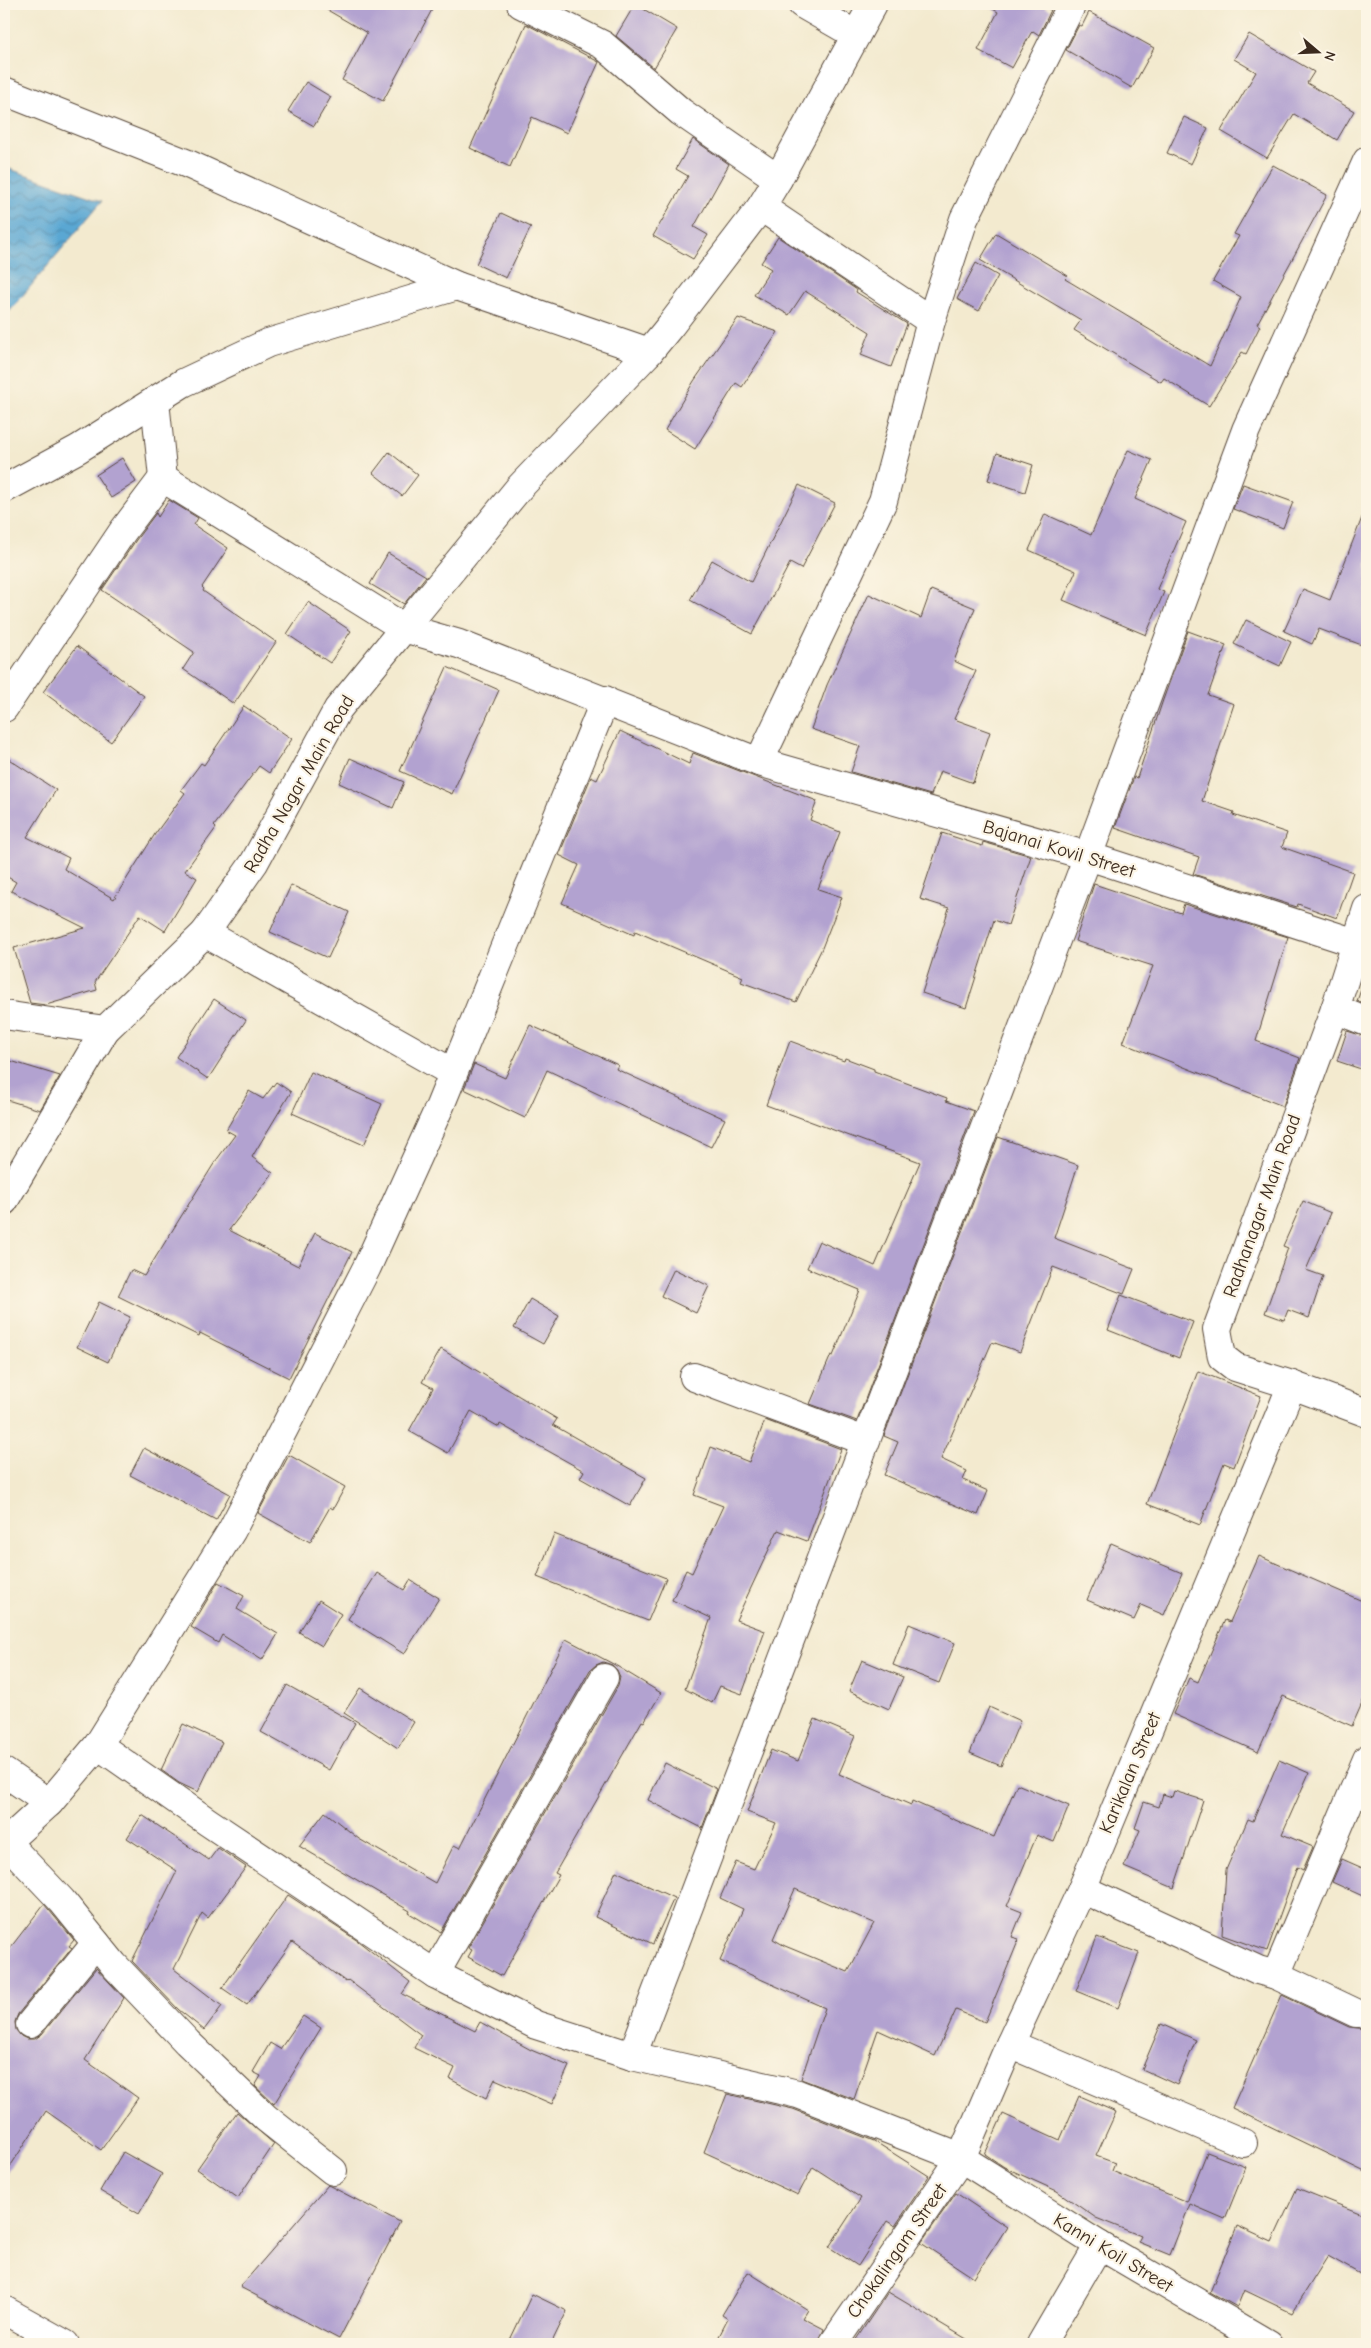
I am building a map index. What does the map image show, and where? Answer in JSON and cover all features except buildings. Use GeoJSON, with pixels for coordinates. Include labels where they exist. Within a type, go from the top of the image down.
{"type":"FeatureCollection","features":[{"type":"Feature","properties":{"kind":"street"},"geometry":{"type":"LineString","coordinates":[[521,4],[603,45],[681,112],[778,179]]}},
{"type":"Feature","properties":{"kind":"street"},"geometry":{"type":"LineString","coordinates":[[802,4],[856,36]]}},
{"type":"Feature","properties":{"kind":"street","name":"Radha Nagar Main Road"},"geometry":{"type":"LineString","coordinates":[[4,1201],[105,1030],[205,933],[254,863],[338,709],[519,488],[649,352],[761,207],[873,4]]}},
{"type":"Feature","properties":{"kind":"street"},"geometry":{"type":"LineString","coordinates":[[163,478],[404,628],[459,644],[759,762],[883,501],[931,321],[964,220],[1072,4]]}},
{"type":"Feature","properties":{"kind":"street"},"geometry":{"type":"LineString","coordinates":[[4,92],[188,164],[457,286],[649,352]]}},
{"type":"Feature","properties":{"kind":"street"},"geometry":{"type":"LineString","coordinates":[[632,2056],[1088,856],[1246,430],[1367,161]]}},
{"type":"Feature","properties":{"kind":"street"},"geometry":{"type":"LineString","coordinates":[[761,207],[931,321]]}},
{"type":"Feature","properties":{"kind":"street"},"geometry":{"type":"LineString","coordinates":[[4,489],[78,449],[183,383],[268,343],[457,286]]}},
{"type":"Feature","properties":{"kind":"street"},"geometry":{"type":"LineString","coordinates":[[4,708],[123,531],[163,478],[156,401]]}},
{"type":"Feature","properties":{"kind":"street"},"geometry":{"type":"LineString","coordinates":[[333,2171],[266,2118],[188,2042],[114,1965],[62,1901],[5,1843],[50,1803],[98,1745],[232,1530],[367,1267],[453,1073],[605,700]]}},
{"type":"Feature","properties":{"kind":"street","name":"Bajanai Kovil Street"},"geometry":{"type":"LineString","coordinates":[[759,762],[1088,856],[1356,943]]}},
{"type":"Feature","properties":{"kind":"street","name":"Radhanagar Main Road"},"geometry":{"type":"LineString","coordinates":[[1367,909],[1335,1009],[1217,1329],[1222,1357],[1235,1367],[1292,1385],[1367,1413]]}},
{"type":"Feature","properties":{"kind":"street"},"geometry":{"type":"LineString","coordinates":[[205,933],[453,1073]]}},
{"type":"Feature","properties":{"kind":"street"},"geometry":{"type":"LineString","coordinates":[[1335,1009],[1367,1022]]}},
{"type":"Feature","properties":{"kind":"street"},"geometry":{"type":"LineString","coordinates":[[4,1014],[105,1030]]}},
{"type":"Feature","properties":{"kind":"street"},"geometry":{"type":"LineString","coordinates":[[694,1377],[865,1441]]}},
{"type":"Feature","properties":{"kind":"street","name":"Karikalan Street"},"geometry":{"type":"LineString","coordinates":[[961,2158],[1010,2044],[1082,1889],[1292,1385]]}},
{"type":"Feature","properties":{"kind":"street"},"geometry":{"type":"LineString","coordinates":[[435,1974],[604,1678]]}},
{"type":"Feature","properties":{"kind":"street","name":"Kanni Koil Street"},"geometry":{"type":"LineString","coordinates":[[98,1745],[208,1822],[435,1974],[536,2025],[632,2056],[798,2094],[961,2158],[1098,2246],[1268,2344]]}},
{"type":"Feature","properties":{"kind":"street"},"geometry":{"type":"LineString","coordinates":[[1276,1975],[1367,1758]]}},
{"type":"Feature","properties":{"kind":"street"},"geometry":{"type":"LineString","coordinates":[[4,1772],[50,1803]]}},
{"type":"Feature","properties":{"kind":"street"},"geometry":{"type":"LineString","coordinates":[[1082,1889],[1258,1970],[1276,1975],[1356,2013]]}},
{"type":"Feature","properties":{"kind":"street"},"geometry":{"type":"LineString","coordinates":[[30,2024],[96,1943]]}},
{"type":"Feature","properties":{"kind":"street"},"geometry":{"type":"LineString","coordinates":[[1010,2044],[1243,2143]]}},
{"type":"Feature","properties":{"kind":"street","name":"Chokalingam Street"},"geometry":{"type":"LineString","coordinates":[[832,2344],[961,2158]]}},
{"type":"Feature","properties":{"kind":"street"},"geometry":{"type":"LineString","coordinates":[[1041,2344],[1098,2246]]}},
{"type":"Feature","properties":{"kind":"street"},"geometry":{"type":"LineString","coordinates":[[4,2310],[64,2344]]}},
{"type":"Feature","properties":{"kind":"water"},"geometry":{"type":"Polygon","coordinates":[[[4,167],[102,201],[4,318],[4,167]]]}}]}
